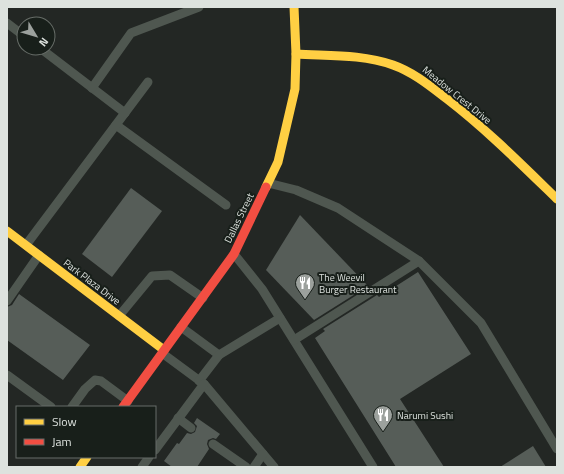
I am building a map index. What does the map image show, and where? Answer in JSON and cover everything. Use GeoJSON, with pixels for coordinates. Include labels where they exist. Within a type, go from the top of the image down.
{"type":"FeatureCollection","features":[{"type":"Feature","properties":{"kind":"street","name":"Dallas Street"},"geometry":{"type":"LineString","coordinates":[[126,404],[234,254],[278,162],[295,89],[296,54],[294,7]]}},
{"type":"Feature","properties":{"kind":"street","name":"Meadow Crest Drive"},"geometry":{"type":"LineString","coordinates":[[296,54],[363,58],[386,62],[412,74],[460,109],[557,199]]}},
{"type":"Feature","properties":{"kind":"street","name":"Park Plaza Drive"},"geometry":{"type":"LineString","coordinates":[[7,231],[119,316],[163,352]]}},
{"type":"Feature","properties":{"kind":"street"},"geometry":{"type":"LineString","coordinates":[[80,467],[86,458]]}},
{"type":"Feature","properties":{"kind":"lane"},"geometry":{"type":"LineString","coordinates":[[92,88],[131,33],[199,7]]}},
{"type":"Feature","properties":{"kind":"lane"},"geometry":{"type":"LineString","coordinates":[[7,23],[16,30]]}},
{"type":"Feature","properties":{"kind":"lane"},"geometry":{"type":"LineString","coordinates":[[50,56],[125,113]]}},
{"type":"Feature","properties":{"kind":"lane"},"geometry":{"type":"LineString","coordinates":[[26,245],[148,82]]}},
{"type":"Feature","properties":{"kind":"lane"},"geometry":{"type":"LineString","coordinates":[[116,125],[226,205]]}},
{"type":"Feature","properties":{"kind":"lane"},"geometry":{"type":"LineString","coordinates":[[268,183],[296,190],[338,208],[419,261],[481,323],[557,449]]}},
{"type":"Feature","properties":{"kind":"lane"},"geometry":{"type":"LineString","coordinates":[[234,254],[262,289],[373,467]]}},
{"type":"Feature","properties":{"kind":"lane"},"geometry":{"type":"LineString","coordinates":[[7,301],[39,255]]}},
{"type":"Feature","properties":{"kind":"lane"},"geometry":{"type":"LineString","coordinates":[[294,340],[419,261]]}},
{"type":"Feature","properties":{"kind":"lane"},"geometry":{"type":"LineString","coordinates":[[119,316],[152,276],[170,276],[203,298]]}},
{"type":"Feature","properties":{"kind":"lane"},"geometry":{"type":"LineString","coordinates":[[156,449],[219,355],[280,318]]}},
{"type":"Feature","properties":{"kind":"lane"},"geometry":{"type":"LineString","coordinates":[[181,327],[219,355]]}},
{"type":"Feature","properties":{"kind":"lane"},"geometry":{"type":"LineString","coordinates":[[163,352],[201,382],[274,467]]}},
{"type":"Feature","properties":{"kind":"lane"},"geometry":{"type":"LineString","coordinates":[[7,375],[50,406]]}},
{"type":"Feature","properties":{"kind":"lane"},"geometry":{"type":"LineString","coordinates":[[73,406],[95,380],[105,384],[126,404]]}},
{"type":"Feature","properties":{"kind":"lane"},"geometry":{"type":"LineString","coordinates":[[178,418],[191,428]]}},
{"type":"Feature","properties":{"kind":"lane"},"geometry":{"type":"LineString","coordinates":[[213,444],[246,467]]}},
{"type":"Feature","properties":{"kind":"lane"},"geometry":{"type":"LineString","coordinates":[[254,467],[263,454]]}},
{"type":"Feature","properties":{"kind":"lane"},"geometry":{"type":"LineString","coordinates":[[143,467],[149,458]]}},
{"type":"Feature","properties":{"kind":"building"},"geometry":{"type":"Polygon","coordinates":[[[131,188],[162,211],[112,277],[82,254],[131,188]]]}},
{"type":"Feature","properties":{"kind":"building"},"geometry":{"type":"Polygon","coordinates":[[[300,215],[368,286],[314,320],[266,270],[300,215]]]}},
{"type":"Feature","properties":{"kind":"building"},"geometry":{"type":"Polygon","coordinates":[[[418,272],[471,354],[400,399],[444,467],[396,467],[315,338],[325,331],[323,329],[377,295],[379,297],[418,272]]]}},
{"type":"Feature","properties":{"kind":"building"},"geometry":{"type":"Polygon","coordinates":[[[19,294],[90,345],[63,380],[7,340],[7,307],[12,305],[19,294]]]}},
{"type":"Feature","properties":{"kind":"building"},"geometry":{"type":"Polygon","coordinates":[[[197,418],[220,434],[216,439],[213,438],[208,440],[207,444],[209,449],[197,467],[172,467],[164,461],[177,443],[179,444],[187,433],[191,434],[195,432],[197,426],[194,423],[197,418]]]}},
{"type":"Feature","properties":{"kind":"building"},"geometry":{"type":"Polygon","coordinates":[[[533,446],[546,467],[500,467],[533,446]]]}},
{"type":"Feature","properties":{"kind":"traffic: slow"},"geometry":{"type":"LineString","coordinates":[[266,187],[278,162],[295,89],[296,54],[294,7]]}},
{"type":"Feature","properties":{"kind":"traffic: slow"},"geometry":{"type":"LineString","coordinates":[[296,54],[357,57],[381,61],[407,71],[434,89],[476,122],[557,199]]}},
{"type":"Feature","properties":{"kind":"traffic: slow"},"geometry":{"type":"LineString","coordinates":[[7,231],[164,350]]}},
{"type":"Feature","properties":{"kind":"traffic: slow"},"geometry":{"type":"LineString","coordinates":[[80,467],[86,458]]}},
{"type":"Feature","properties":{"kind":"traffic: jam"},"geometry":{"type":"LineString","coordinates":[[124,406],[234,254],[266,187]]}},
{"type":"Feature","properties":{"kind":"place","name":"The Weevil Burger Restaurant"},"geometry":{"type":"Point","coordinates":[305,300]}},
{"type":"Feature","properties":{"kind":"place","name":"Narumi Sushi"},"geometry":{"type":"Point","coordinates":[383,432]}}]}
